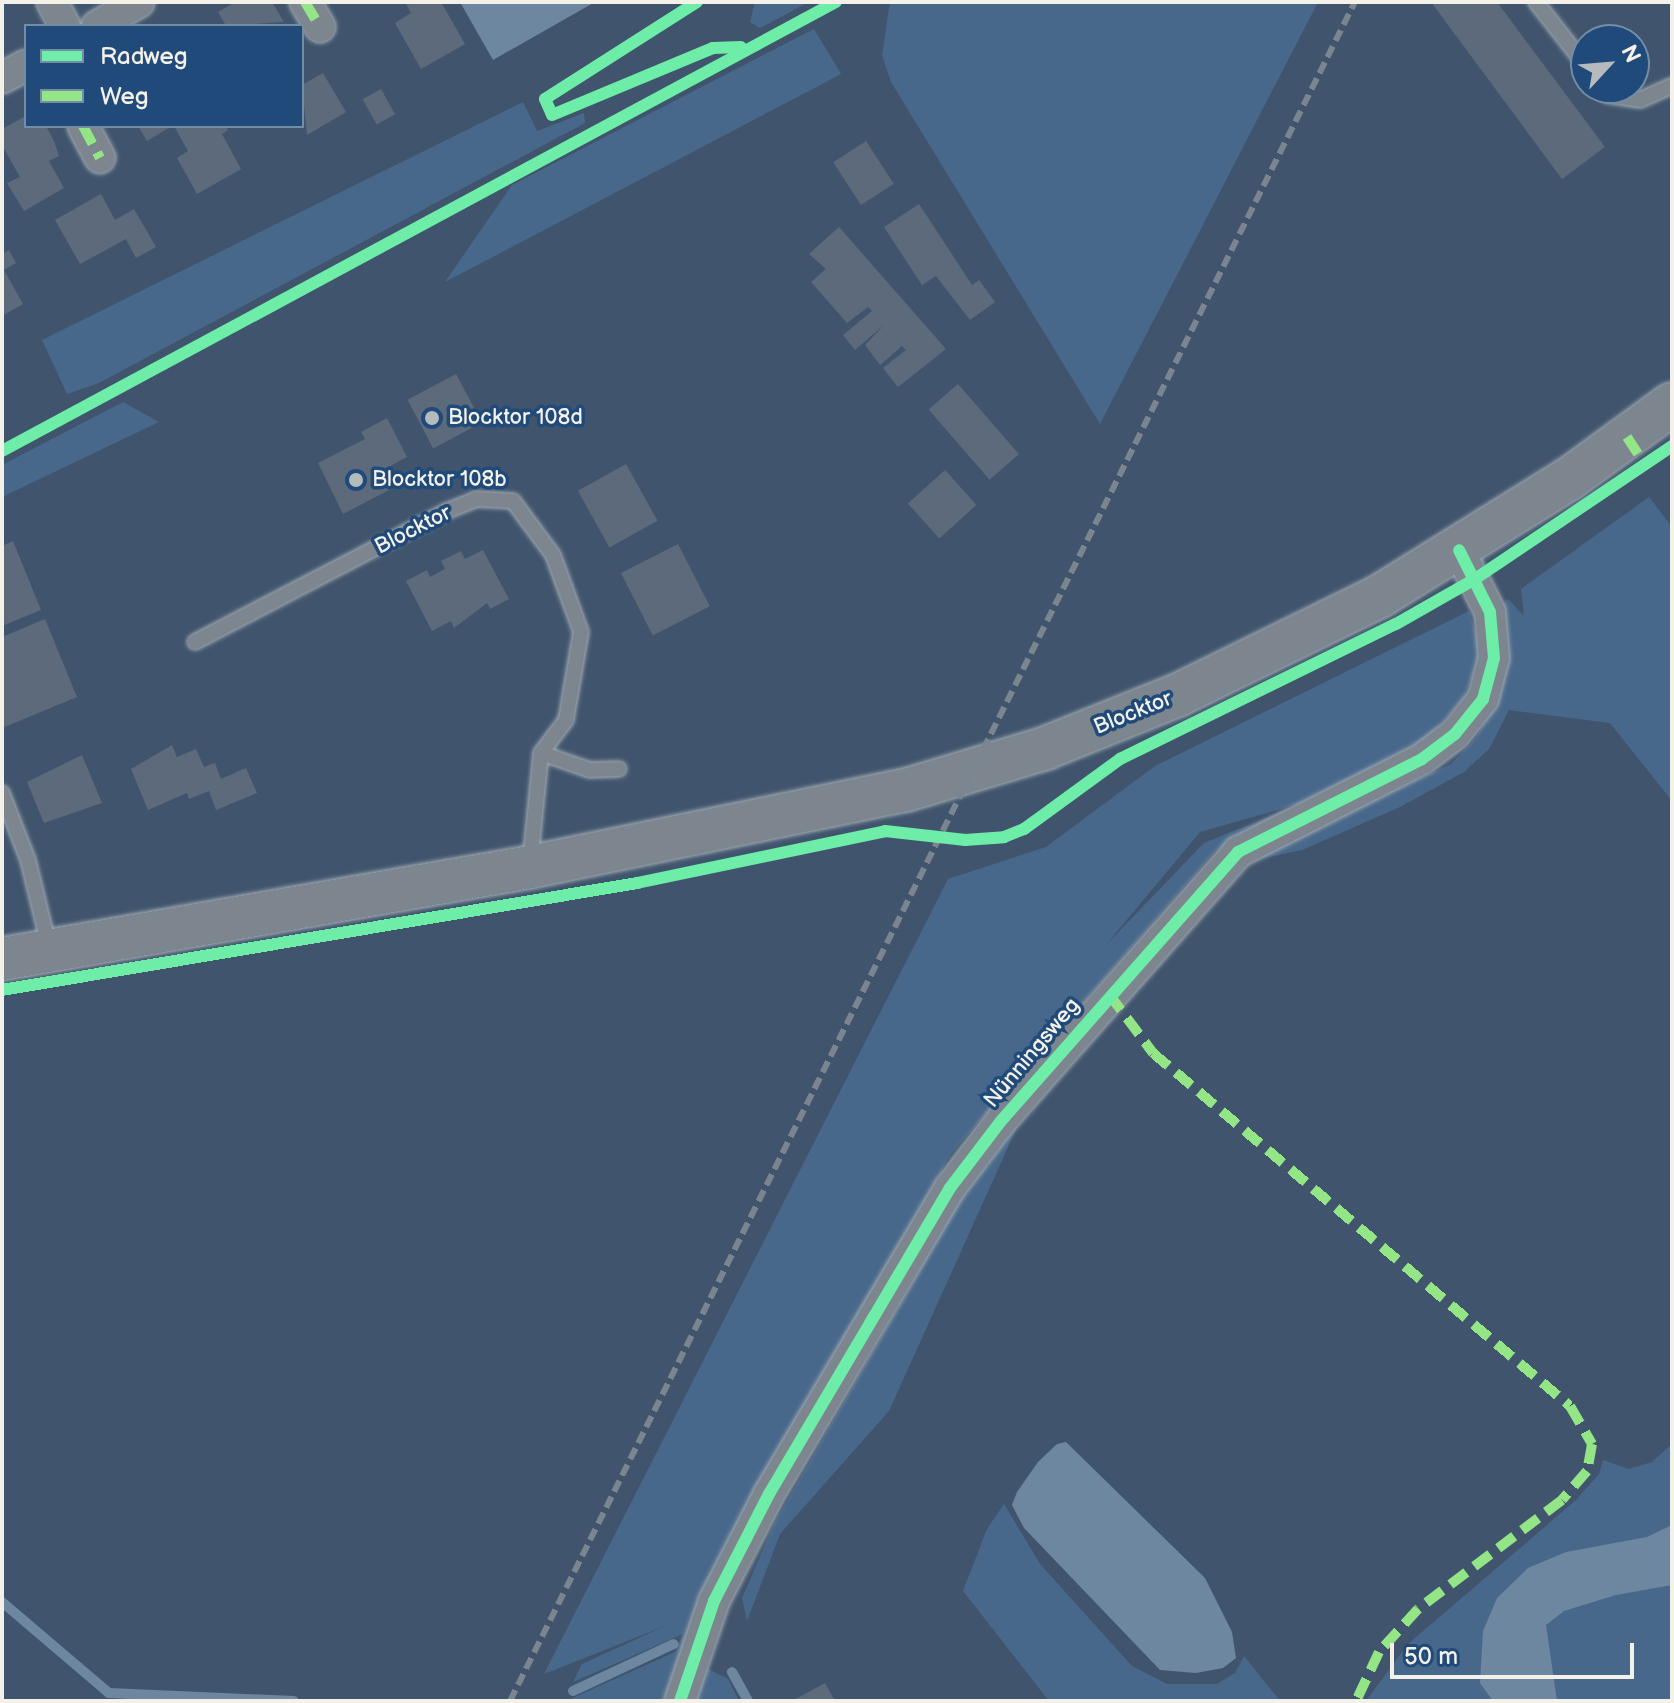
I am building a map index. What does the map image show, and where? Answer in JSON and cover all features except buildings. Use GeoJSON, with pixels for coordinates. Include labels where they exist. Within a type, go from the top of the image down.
{"type":"FeatureCollection","features":[{"type":"Feature","properties":{"kind":"main road","name":"Blocktor"},"geometry":{"type":"LineString","coordinates":[[2,959],[530,867],[906,790],[1046,748],[1178,695],[1380,596],[1459,550],[1672,404]]}},
{"type":"Feature","properties":{"kind":"street"},"geometry":{"type":"LineString","coordinates":[[52,2],[64,24]]}},
{"type":"Feature","properties":{"kind":"street"},"geometry":{"type":"LineString","coordinates":[[100,24],[139,2]]}},
{"type":"Feature","properties":{"kind":"street"},"geometry":{"type":"LineString","coordinates":[[2,78],[24,66]]}},
{"type":"Feature","properties":{"kind":"street"},"geometry":{"type":"LineString","coordinates":[[84,128],[100,158]]}},
{"type":"Feature","properties":{"kind":"street","name":"Nünningsweg"},"geometry":{"type":"LineString","coordinates":[[680,1701],[714,1601],[769,1494],[950,1188],[1001,1121],[1238,852],[1422,759],[1455,734],[1483,699],[1494,658],[1490,612],[1459,550]]}},
{"type":"Feature","properties":{"kind":"lane"},"geometry":{"type":"LineString","coordinates":[[1536,2],[1570,46]]}},
{"type":"Feature","properties":{"kind":"lane"},"geometry":{"type":"LineString","coordinates":[[1650,96],[1672,86]]}},
{"type":"Feature","properties":{"kind":"lane","name":"Blocktor"},"geometry":{"type":"LineString","coordinates":[[195,642],[447,511],[476,499],[513,501],[553,555],[581,632],[566,720],[541,753]]}},
{"type":"Feature","properties":{"kind":"lane"},"geometry":{"type":"LineString","coordinates":[[530,867],[541,753],[590,770],[619,769]]}},
{"type":"Feature","properties":{"kind":"lane"},"geometry":{"type":"LineString","coordinates":[[2,793],[28,860],[50,950]]}},
{"type":"Feature","properties":{"kind":"shaded area"},"geometry":{"type":"Polygon","coordinates":[[[460,2],[595,2],[493,60],[460,2]]]}},
{"type":"Feature","properties":{"kind":"shaded area"},"geometry":{"type":"Polygon","coordinates":[[[755,2],[807,3],[760,28],[750,22],[755,2]]]}},
{"type":"Feature","properties":{"kind":"shaded area"},"geometry":{"type":"Polygon","coordinates":[[[890,2],[1318,2],[1100,424],[891,82],[882,55],[890,2]]]}},
{"type":"Feature","properties":{"kind":"shaded area"},"geometry":{"type":"Polygon","coordinates":[[[814,29],[841,74],[445,282],[512,185],[814,29]]]}},
{"type":"Feature","properties":{"kind":"shaded area"},"geometry":{"type":"Polygon","coordinates":[[[523,102],[537,131],[584,113],[585,123],[99,383],[67,394],[42,340],[523,102]]]}},
{"type":"Feature","properties":{"kind":"shaded area"},"geometry":{"type":"Polygon","coordinates":[[[123,402],[159,422],[2,497],[2,465],[123,402]]]}},
{"type":"Feature","properties":{"kind":"shaded area"},"geometry":{"type":"Polygon","coordinates":[[[1649,497],[1672,527],[1672,801],[1610,723],[1509,710],[1489,749],[1464,772],[1400,807],[1302,850],[1235,864],[1451,764],[1476,738],[1501,692],[1507,665],[1503,603],[1508,599],[1524,616],[1521,589],[1649,497]]]}},
{"type":"Feature","properties":{"kind":"shaded area"},"geometry":{"type":"Polygon","coordinates":[[[1469,611],[1481,651],[1465,696],[1428,738],[1216,850],[950,1155],[728,1552],[686,1658],[728,1679],[739,1701],[566,1701],[675,1652],[683,1634],[573,1682],[582,1664],[665,1626],[544,1674],[948,879],[1046,847],[1155,766],[1469,611]],[[1305,802],[1200,832],[1105,946],[1204,843],[1305,802]]]}},
{"type":"Feature","properties":{"kind":"shaded area"},"geometry":{"type":"Polygon","coordinates":[[[1018,1125],[889,1411],[780,1534],[747,1621],[742,1598],[774,1524],[960,1200],[1018,1125]]]}},
{"type":"Feature","properties":{"kind":"shaded area"},"geometry":{"type":"Polygon","coordinates":[[[1066,1442],[1205,1578],[1232,1632],[1236,1658],[1223,1668],[1196,1673],[1160,1670],[1024,1528],[1012,1505],[1017,1492],[1038,1462],[1057,1444],[1066,1442]]]}},
{"type":"Feature","properties":{"kind":"shaded area"},"geometry":{"type":"Polygon","coordinates":[[[1672,1444],[1672,1701],[1366,1701],[1408,1644],[1575,1501],[1599,1474],[1603,1460],[1629,1469],[1652,1462],[1672,1444]]]}},
{"type":"Feature","properties":{"kind":"shaded area"},"geometry":{"type":"Polygon","coordinates":[[[1004,1504],[1040,1564],[1132,1666],[1167,1684],[1217,1684],[1235,1673],[1244,1656],[1280,1701],[1049,1701],[963,1591],[987,1529],[1004,1504]]]}},
{"type":"Feature","properties":{"kind":"shaded area"},"geometry":{"type":"Polygon","coordinates":[[[1672,1525],[1672,1585],[1616,1595],[1564,1611],[1546,1625],[1557,1701],[1493,1701],[1480,1683],[1483,1631],[1497,1598],[1528,1568],[1566,1552],[1647,1537],[1672,1525]]]}},
{"type":"Feature","properties":{"kind":"waterway"},"geometry":{"type":"LineString","coordinates":[[2,1602],[109,1693],[294,1701]]}},
{"type":"Feature","properties":{"kind":"waterway"},"geometry":{"type":"LineString","coordinates":[[573,1691],[674,1644]]}},
{"type":"Feature","properties":{"kind":"waterway"},"geometry":{"type":"LineString","coordinates":[[732,1672],[748,1701]]}},
{"type":"Feature","properties":{"kind":"railway"},"geometry":{"type":"LineString","coordinates":[[510,1701],[1355,2]]}},
{"type":"Feature","properties":{"kind":"marked path"},"geometry":{"type":"LineString","coordinates":[[305,2],[320,27]]}},
{"type":"Feature","properties":{"kind":"marked path"},"geometry":{"type":"LineString","coordinates":[[84,128],[100,158]]}},
{"type":"Feature","properties":{"kind":"marked path"},"geometry":{"type":"LineString","coordinates":[[1627,437],[1646,466]]}},
{"type":"Feature","properties":{"kind":"marked path"},"geometry":{"type":"LineString","coordinates":[[1109,994],[1153,1053],[1570,1406],[1592,1444],[1587,1471],[1562,1500],[1418,1609],[1379,1652],[1356,1701]]}},
{"type":"Feature","properties":{"kind":"cycle path"},"geometry":{"type":"LineString","coordinates":[[697,2],[545,99],[552,115],[713,48],[741,47]]}},
{"type":"Feature","properties":{"kind":"cycle path"},"geometry":{"type":"LineString","coordinates":[[2,451],[836,2]]}},
{"type":"Feature","properties":{"kind":"cycle path"},"geometry":{"type":"LineString","coordinates":[[2,990],[637,883],[885,831],[965,840],[1004,837],[1024,829],[1120,759],[1396,624],[1475,579],[1672,446]]}},
{"type":"Feature","properties":{"kind":"cycle path"},"geometry":{"type":"LineString","coordinates":[[680,1701],[714,1601],[769,1494],[950,1188],[1001,1121],[1238,852],[1422,759],[1455,734],[1483,699],[1494,658],[1490,612],[1459,550]]}},
{"type":"Feature","properties":{"kind":"place","name":"Blocktor 108d"},"geometry":{"type":"Point","coordinates":[432,418]}},
{"type":"Feature","properties":{"kind":"place","name":"Blocktor 108b"},"geometry":{"type":"Point","coordinates":[356,480]}}]}
